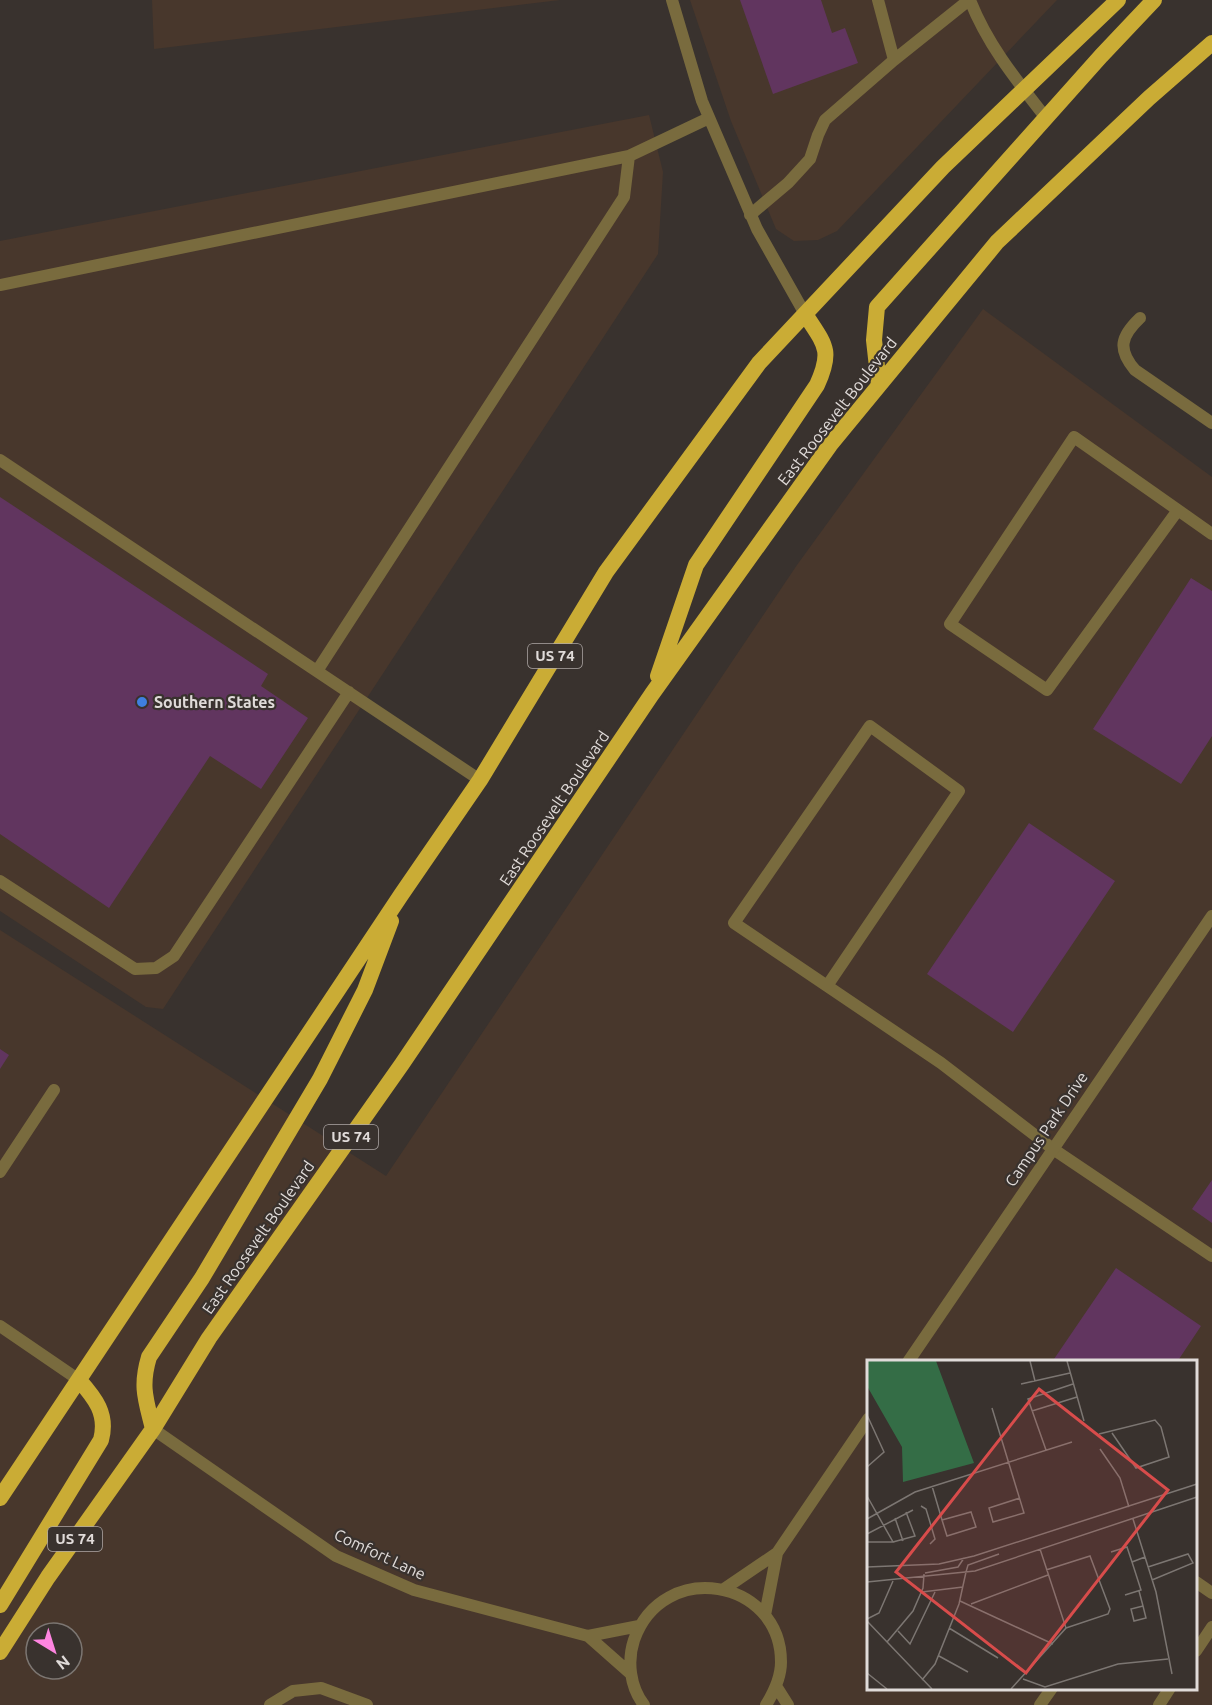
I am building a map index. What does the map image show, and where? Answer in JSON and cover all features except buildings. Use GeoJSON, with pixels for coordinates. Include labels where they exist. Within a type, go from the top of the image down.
{"type":"FeatureCollection","features":[{"type":"Feature","properties":{"kind":"highway","name":"US 74"},"geometry":{"type":"LineString","coordinates":[[0,1498],[480,780],[606,572],[759,363],[943,167],[1118,0]]}},
{"type":"Feature","properties":{"kind":"highway"},"geometry":{"type":"LineString","coordinates":[[879,385],[874,340],[876,307],[898,280],[1154,0]]}},
{"type":"Feature","properties":{"kind":"highway","name":"East Roosevelt Boulevard"},"geometry":{"type":"LineString","coordinates":[[0,1652],[48,1577],[153,1429],[209,1338],[402,1065],[652,694],[830,445],[997,242],[1149,98],[1212,43]]}},
{"type":"Feature","properties":{"kind":"highway"},"geometry":{"type":"LineString","coordinates":[[652,694],[696,565],[817,386],[826,365],[824,344],[805,314]]}},
{"type":"Feature","properties":{"kind":"highway"},"geometry":{"type":"LineString","coordinates":[[153,1429],[143,1388],[144,1372],[149,1357],[202,1278],[320,1079],[365,990],[401,895]]}},
{"type":"Feature","properties":{"kind":"highway"},"geometry":{"type":"LineString","coordinates":[[0,1605],[101,1440],[104,1420],[100,1407],[79,1380]]}},
{"type":"Feature","properties":{"kind":"street"},"geometry":{"type":"LineString","coordinates":[[672,0],[702,101],[750,215],[805,314]]}},
{"type":"Feature","properties":{"kind":"street"},"geometry":{"type":"LineString","coordinates":[[878,0],[894,60]]}},
{"type":"Feature","properties":{"kind":"street"},"geometry":{"type":"LineString","coordinates":[[750,215],[788,183],[810,159],[825,120],[894,60],[969,0],[981,27],[1023,90],[1046,118]]}},
{"type":"Feature","properties":{"kind":"street"},"geometry":{"type":"LineString","coordinates":[[0,285],[629,156],[709,118]]}},
{"type":"Feature","properties":{"kind":"street"},"geometry":{"type":"LineString","coordinates":[[316,671],[624,197],[629,156]]}},
{"type":"Feature","properties":{"kind":"street"},"geometry":{"type":"LineString","coordinates":[[1140,318],[1128,329],[1123,345],[1125,358],[1134,370],[1212,423]]}},
{"type":"Feature","properties":{"kind":"street"},"geometry":{"type":"LineString","coordinates":[[1178,510],[1047,690],[950,624],[1074,437],[1178,510],[1212,534]]}},
{"type":"Feature","properties":{"kind":"street"},"geometry":{"type":"LineString","coordinates":[[0,460],[480,780]]}},
{"type":"Feature","properties":{"kind":"street"},"geometry":{"type":"LineString","coordinates":[[0,881],[135,969],[156,968],[174,956],[349,692]]}},
{"type":"Feature","properties":{"kind":"street"},"geometry":{"type":"LineString","coordinates":[[827,986],[959,791],[870,726],[734,923],[827,986],[941,1063],[1053,1149],[1212,1256]]}},
{"type":"Feature","properties":{"kind":"street","name":"Campus Park Drive"},"geometry":{"type":"LineString","coordinates":[[909,1360],[1212,916]]}},
{"type":"Feature","properties":{"kind":"street"},"geometry":{"type":"LineString","coordinates":[[0,1172],[54,1090]]}},
{"type":"Feature","properties":{"kind":"street"},"geometry":{"type":"LineString","coordinates":[[0,1326],[79,1380]]}},
{"type":"Feature","properties":{"kind":"street"},"geometry":{"type":"LineString","coordinates":[[724,1589],[777,1553],[867,1420]]}},
{"type":"Feature","properties":{"kind":"street","name":"Comfort Lane"},"geometry":{"type":"LineString","coordinates":[[153,1429],[336,1556],[414,1590],[588,1636],[639,1626]]}},
{"type":"Feature","properties":{"kind":"street"},"geometry":{"type":"LineString","coordinates":[[765,1616],[777,1553]]}},
{"type":"Feature","properties":{"kind":"street"},"geometry":{"type":"LineString","coordinates":[[1197,1583],[1212,1593]]}},
{"type":"Feature","properties":{"kind":"street","name":"Comfort Lane"},"geometry":{"type":"LineString","coordinates":[[644,1705],[639,1698],[631,1674],[631,1650],[639,1626],[654,1607],[675,1593],[699,1587],[724,1589],[746,1599],[765,1616],[777,1638],[781,1662],[776,1686],[766,1705]]}},
{"type":"Feature","properties":{"kind":"street"},"geometry":{"type":"LineString","coordinates":[[1197,1650],[1212,1627]]}},
{"type":"Feature","properties":{"kind":"street","name":"Comfort Lane"},"geometry":{"type":"LineString","coordinates":[[588,1636],[631,1674]]}},
{"type":"Feature","properties":{"kind":"street"},"geometry":{"type":"LineString","coordinates":[[776,1686],[788,1705]]}},
{"type":"Feature","properties":{"kind":"street"},"geometry":{"type":"LineString","coordinates":[[270,1705],[293,1691],[321,1688],[367,1705]]}},
{"type":"Feature","properties":{"kind":"street"},"geometry":{"type":"LineString","coordinates":[[1041,1705],[1051,1690]]}},
{"type":"Feature","properties":{"kind":"street"},"geometry":{"type":"LineString","coordinates":[[1159,1705],[1169,1690]]}},
{"type":"Feature","properties":{"kind":"shaded area"},"geometry":{"type":"Polygon","coordinates":[[[152,0],[560,0],[154,49],[152,0]]]}},
{"type":"Feature","properties":{"kind":"shaded area"},"geometry":{"type":"Polygon","coordinates":[[[690,0],[1057,0],[837,231],[818,240],[794,241],[776,229],[731,121],[690,0]]]}},
{"type":"Feature","properties":{"kind":"shaded area"},"geometry":{"type":"Polygon","coordinates":[[[649,115],[663,172],[658,254],[163,1009],[146,1007],[0,911],[0,241],[649,115]]]}},
{"type":"Feature","properties":{"kind":"shaded area"},"geometry":{"type":"Polygon","coordinates":[[[983,309],[1212,477],[1212,1705],[0,1705],[0,930],[386,1176],[797,565],[983,309]]]}},
{"type":"Feature","properties":{"kind":"place","name":"Southern States"},"geometry":{"type":"Point","coordinates":[142,702]}}]}
